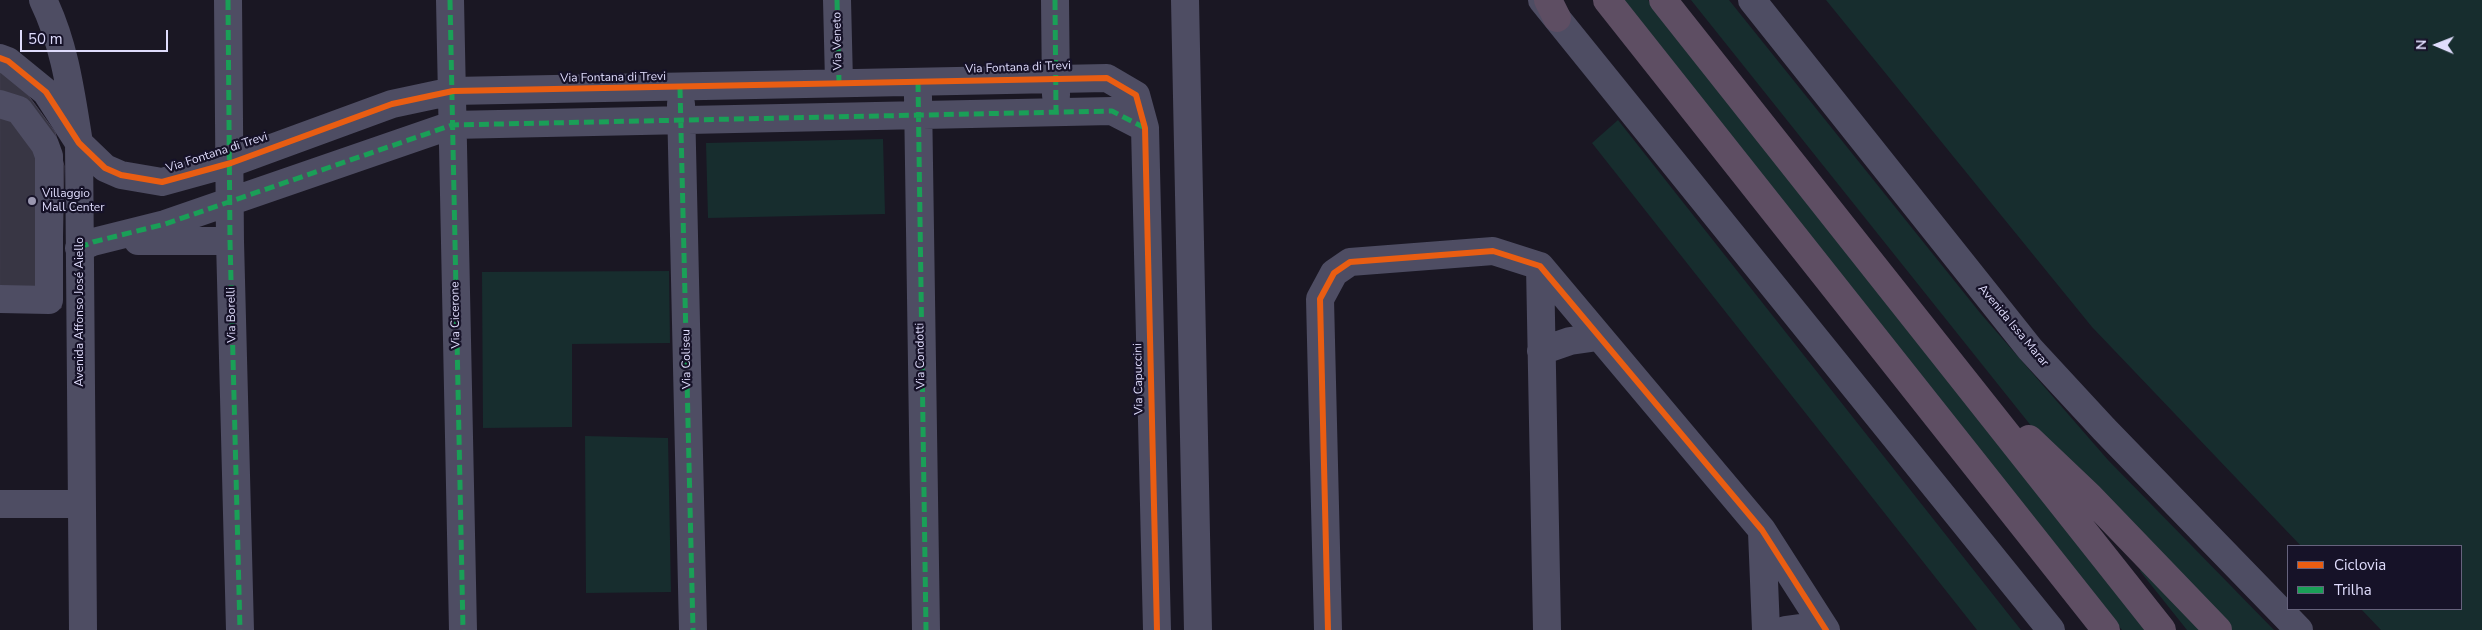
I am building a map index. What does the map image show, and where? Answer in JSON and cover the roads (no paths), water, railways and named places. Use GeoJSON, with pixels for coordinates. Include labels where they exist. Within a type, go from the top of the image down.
{"type":"FeatureCollection","features":[{"type":"Feature","properties":{"kind":"highway"},"geometry":{"type":"LineString","coordinates":[[1607,0],[2106,630]]}},
{"type":"Feature","properties":{"kind":"highway"},"geometry":{"type":"LineString","coordinates":[[1663,0],[2162,630]]}},
{"type":"Feature","properties":{"kind":"highway"},"geometry":{"type":"LineString","coordinates":[[1961,375],[2090,497],[2218,630]]}},
{"type":"Feature","properties":{"kind":"street","name":"Avenida Affonso José Aiello"},"geometry":{"type":"LineString","coordinates":[[43,0],[51,16],[67,68],[79,143],[83,630]]}},
{"type":"Feature","properties":{"kind":"street","name":"Via Borelli"},"geometry":{"type":"LineString","coordinates":[[228,0],[231,163],[230,241],[240,630]]}},
{"type":"Feature","properties":{"kind":"street","name":"Via Cicerone"},"geometry":{"type":"LineString","coordinates":[[450,0],[463,630]]}},
{"type":"Feature","properties":{"kind":"street","name":"Via Veneto"},"geometry":{"type":"LineString","coordinates":[[837,0],[839,82]]}},
{"type":"Feature","properties":{"kind":"street"},"geometry":{"type":"LineString","coordinates":[[1054,0],[1056,112]]}},
{"type":"Feature","properties":{"kind":"street"},"geometry":{"type":"LineString","coordinates":[[1185,0],[1198,630]]}},
{"type":"Feature","properties":{"kind":"street","name":"Avenida Issa Marar"},"geometry":{"type":"LineString","coordinates":[[1752,0],[2030,349],[2104,429],[2299,630]]}},
{"type":"Feature","properties":{"kind":"street"},"geometry":{"type":"LineString","coordinates":[[1549,6],[2050,630]]}},
{"type":"Feature","properties":{"kind":"street","name":"Via Fontana di Trevi"},"geometry":{"type":"LineString","coordinates":[[0,58],[8,61],[46,92],[79,143],[105,168],[121,175],[162,182],[231,163],[392,104],[453,91],[680,88],[1056,77],[1107,78],[1136,95],[1145,128]]}},
{"type":"Feature","properties":{"kind":"street","name":"Via Condotti"},"geometry":{"type":"LineString","coordinates":[[918,82],[926,630]]}},
{"type":"Feature","properties":{"kind":"street","name":"Via Coliseu"},"geometry":{"type":"LineString","coordinates":[[680,88],[693,630]]}},
{"type":"Feature","properties":{"kind":"street"},"geometry":{"type":"LineString","coordinates":[[0,104],[19,110],[45,145],[49,156],[49,300],[0,299]]}},
{"type":"Feature","properties":{"kind":"street"},"geometry":{"type":"LineString","coordinates":[[79,251],[93,242],[165,224],[452,125],[681,122],[917,114],[1112,111],[1145,128]]}},
{"type":"Feature","properties":{"kind":"street","name":"Via Capuccini"},"geometry":{"type":"LineString","coordinates":[[1145,128],[1157,630]]}},
{"type":"Feature","properties":{"kind":"street"},"geometry":{"type":"LineString","coordinates":[[49,230],[63,235],[79,251]]}},
{"type":"Feature","properties":{"kind":"street"},"geometry":{"type":"LineString","coordinates":[[79,251],[123,242],[230,241]]}},
{"type":"Feature","properties":{"kind":"street"},"geometry":{"type":"LineString","coordinates":[[1328,630],[1320,299],[1334,273],[1350,262],[1493,251],[1540,266],[1762,530],[1824,628],[1785,630]]}},
{"type":"Feature","properties":{"kind":"street"},"geometry":{"type":"LineString","coordinates":[[1540,266],[1547,630]]}},
{"type":"Feature","properties":{"kind":"street"},"geometry":{"type":"LineString","coordinates":[[1541,351],[1570,341],[1598,337]]}},
{"type":"Feature","properties":{"kind":"street"},"geometry":{"type":"LineString","coordinates":[[0,504],[82,504]]}},
{"type":"Feature","properties":{"kind":"street"},"geometry":{"type":"LineString","coordinates":[[1762,530],[1766,630]]}},
{"type":"Feature","properties":{"kind":"place","name":"Villaggio Mall Center"},"geometry":{"type":"Point","coordinates":[32,201]}}]}
